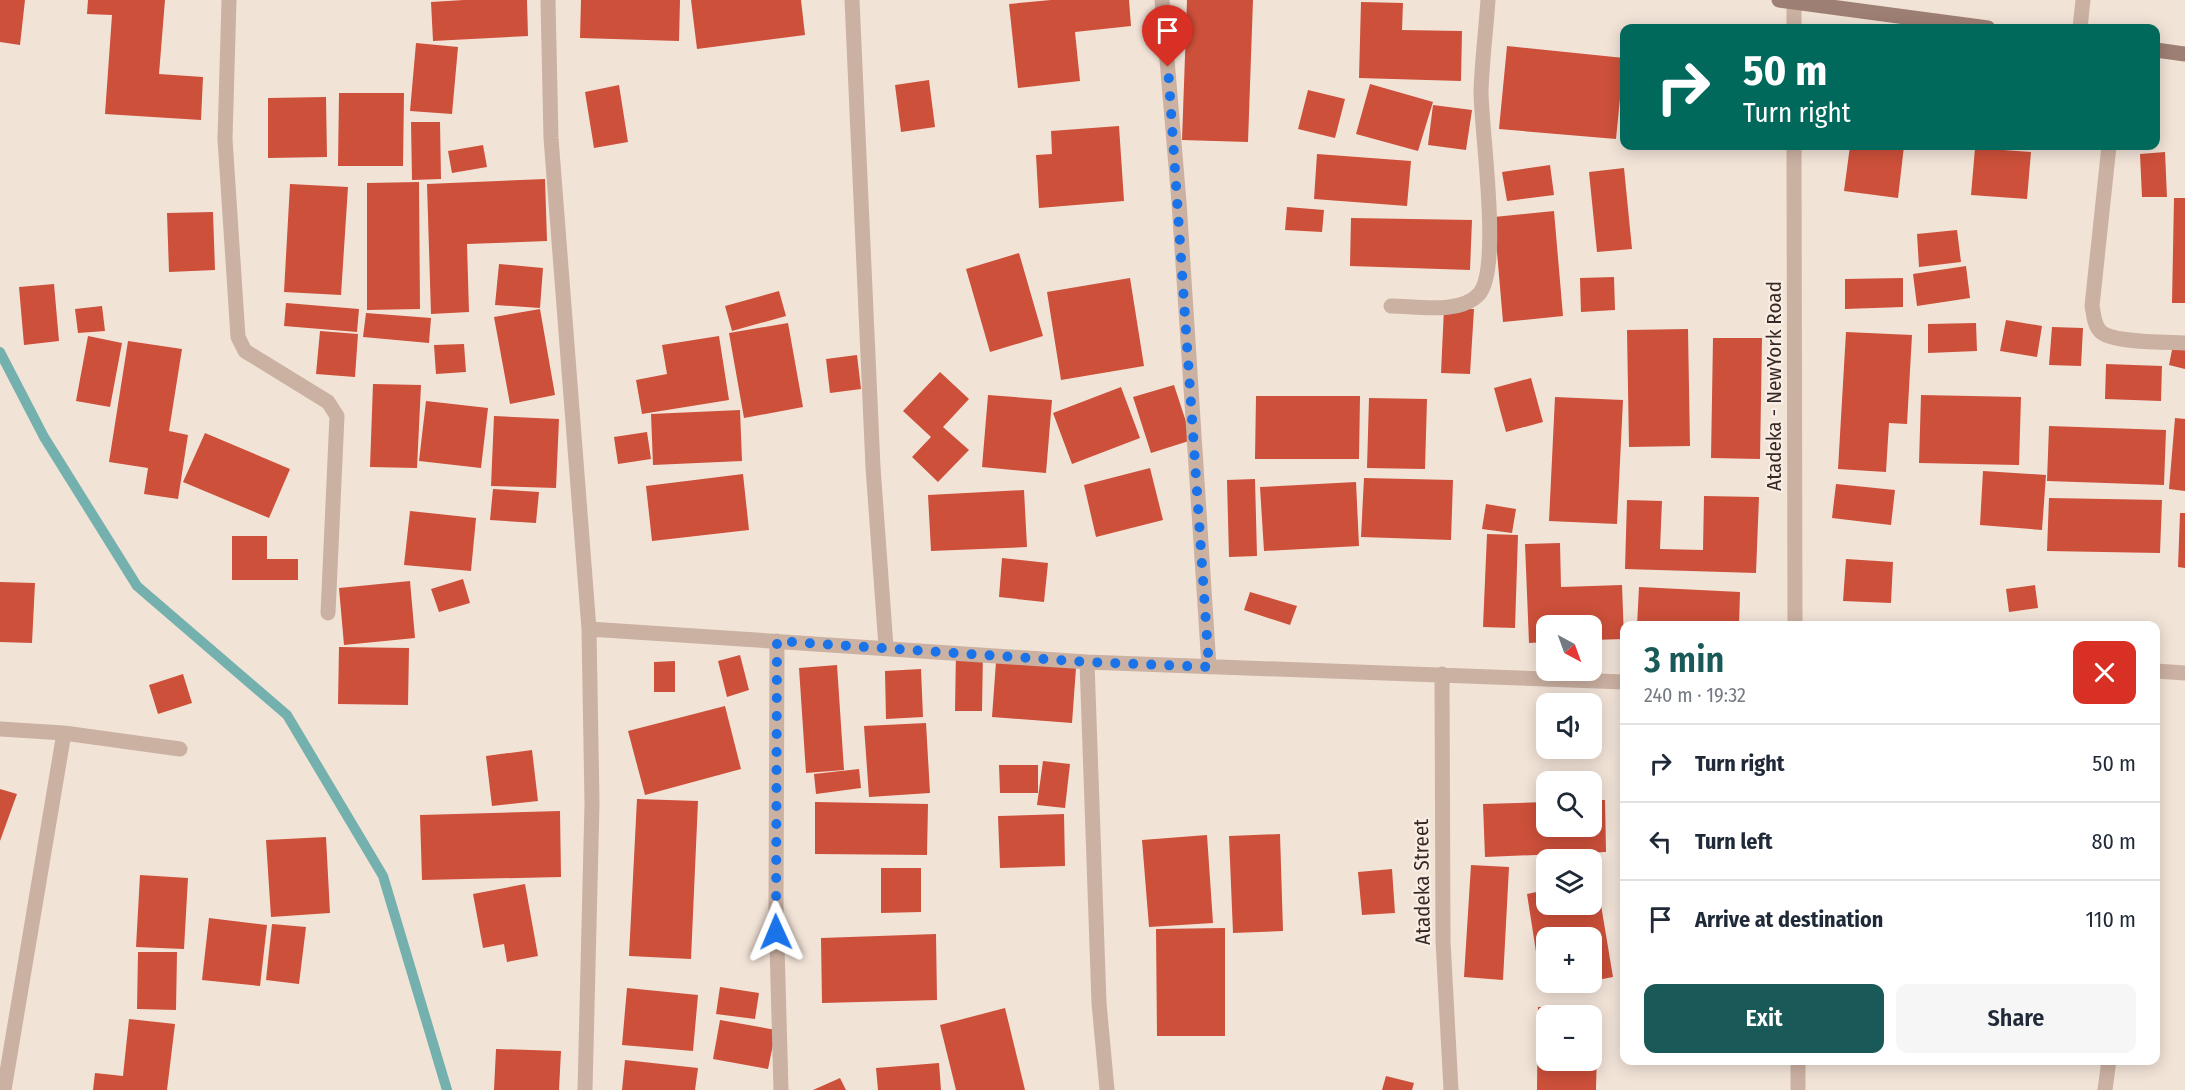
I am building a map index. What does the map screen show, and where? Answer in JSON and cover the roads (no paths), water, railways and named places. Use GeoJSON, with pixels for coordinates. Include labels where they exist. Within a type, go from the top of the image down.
{"type":"FeatureCollection","features":[{"type":"Feature","properties":{"kind":"main road"},"geometry":{"type":"LineString","coordinates":[[1787,1],[1958,24]]}},
{"type":"Feature","properties":{"kind":"main road"},"geometry":{"type":"LineString","coordinates":[[2160,51],[2185,54]]}},
{"type":"Feature","properties":{"kind":"street"},"geometry":{"type":"LineString","coordinates":[[229,0],[225,139],[238,337],[245,351],[328,402],[338,416],[328,613]]}},
{"type":"Feature","properties":{"kind":"street"},"geometry":{"type":"LineString","coordinates":[[548,0],[551,138],[589,629],[592,803],[585,1090]]}},
{"type":"Feature","properties":{"kind":"street"},"geometry":{"type":"LineString","coordinates":[[852,0],[873,467],[886,647]]}},
{"type":"Feature","properties":{"kind":"street"},"geometry":{"type":"LineString","coordinates":[[1162,0],[1179,202],[1209,667]]}},
{"type":"Feature","properties":{"kind":"street"},"geometry":{"type":"LineString","coordinates":[[1391,306],[1450,307],[1478,295],[1486,283],[1489,266],[1487,162],[1481,92],[1488,0]]}},
{"type":"Feature","properties":{"kind":"street"},"geometry":{"type":"LineString","coordinates":[[2080,24],[2083,0]]}},
{"type":"Feature","properties":{"kind":"street"},"geometry":{"type":"LineString","coordinates":[[1787,1],[1793,24]]}},
{"type":"Feature","properties":{"kind":"street","name":"Atadeka - NewYork Road"},"geometry":{"type":"LineString","coordinates":[[1794,150],[1795,621]]}},
{"type":"Feature","properties":{"kind":"street"},"geometry":{"type":"LineString","coordinates":[[2109,150],[2092,306],[2095,323],[2100,332],[2111,338],[2185,344]]}},
{"type":"Feature","properties":{"kind":"street"},"geometry":{"type":"LineString","coordinates":[[589,629],[1088,662],[1620,682]]}},
{"type":"Feature","properties":{"kind":"street"},"geometry":{"type":"LineString","coordinates":[[777,641],[776,909],[781,1090]]}},
{"type":"Feature","properties":{"kind":"street"},"geometry":{"type":"LineString","coordinates":[[1088,662],[1099,1003],[1107,1090]]}},
{"type":"Feature","properties":{"kind":"street"},"geometry":{"type":"LineString","coordinates":[[2160,671],[2185,674]]}},
{"type":"Feature","properties":{"kind":"street","name":"Atadeka Street"},"geometry":{"type":"LineString","coordinates":[[1442,674],[1443,941],[1451,1090]]}},
{"type":"Feature","properties":{"kind":"street"},"geometry":{"type":"LineString","coordinates":[[0,729],[64,733],[180,749]]}},
{"type":"Feature","properties":{"kind":"street"},"geometry":{"type":"LineString","coordinates":[[4,1090],[64,733]]}},
{"type":"Feature","properties":{"kind":"street"},"geometry":{"type":"LineString","coordinates":[[1798,1065],[1798,1090]]}},
{"type":"Feature","properties":{"kind":"street"},"geometry":{"type":"LineString","coordinates":[[2105,1090],[2108,1065]]}},
{"type":"Feature","properties":{"kind":"waterway"},"geometry":{"type":"LineString","coordinates":[[0,352],[44,437],[137,586],[287,715],[383,876],[447,1090]]}}]}
